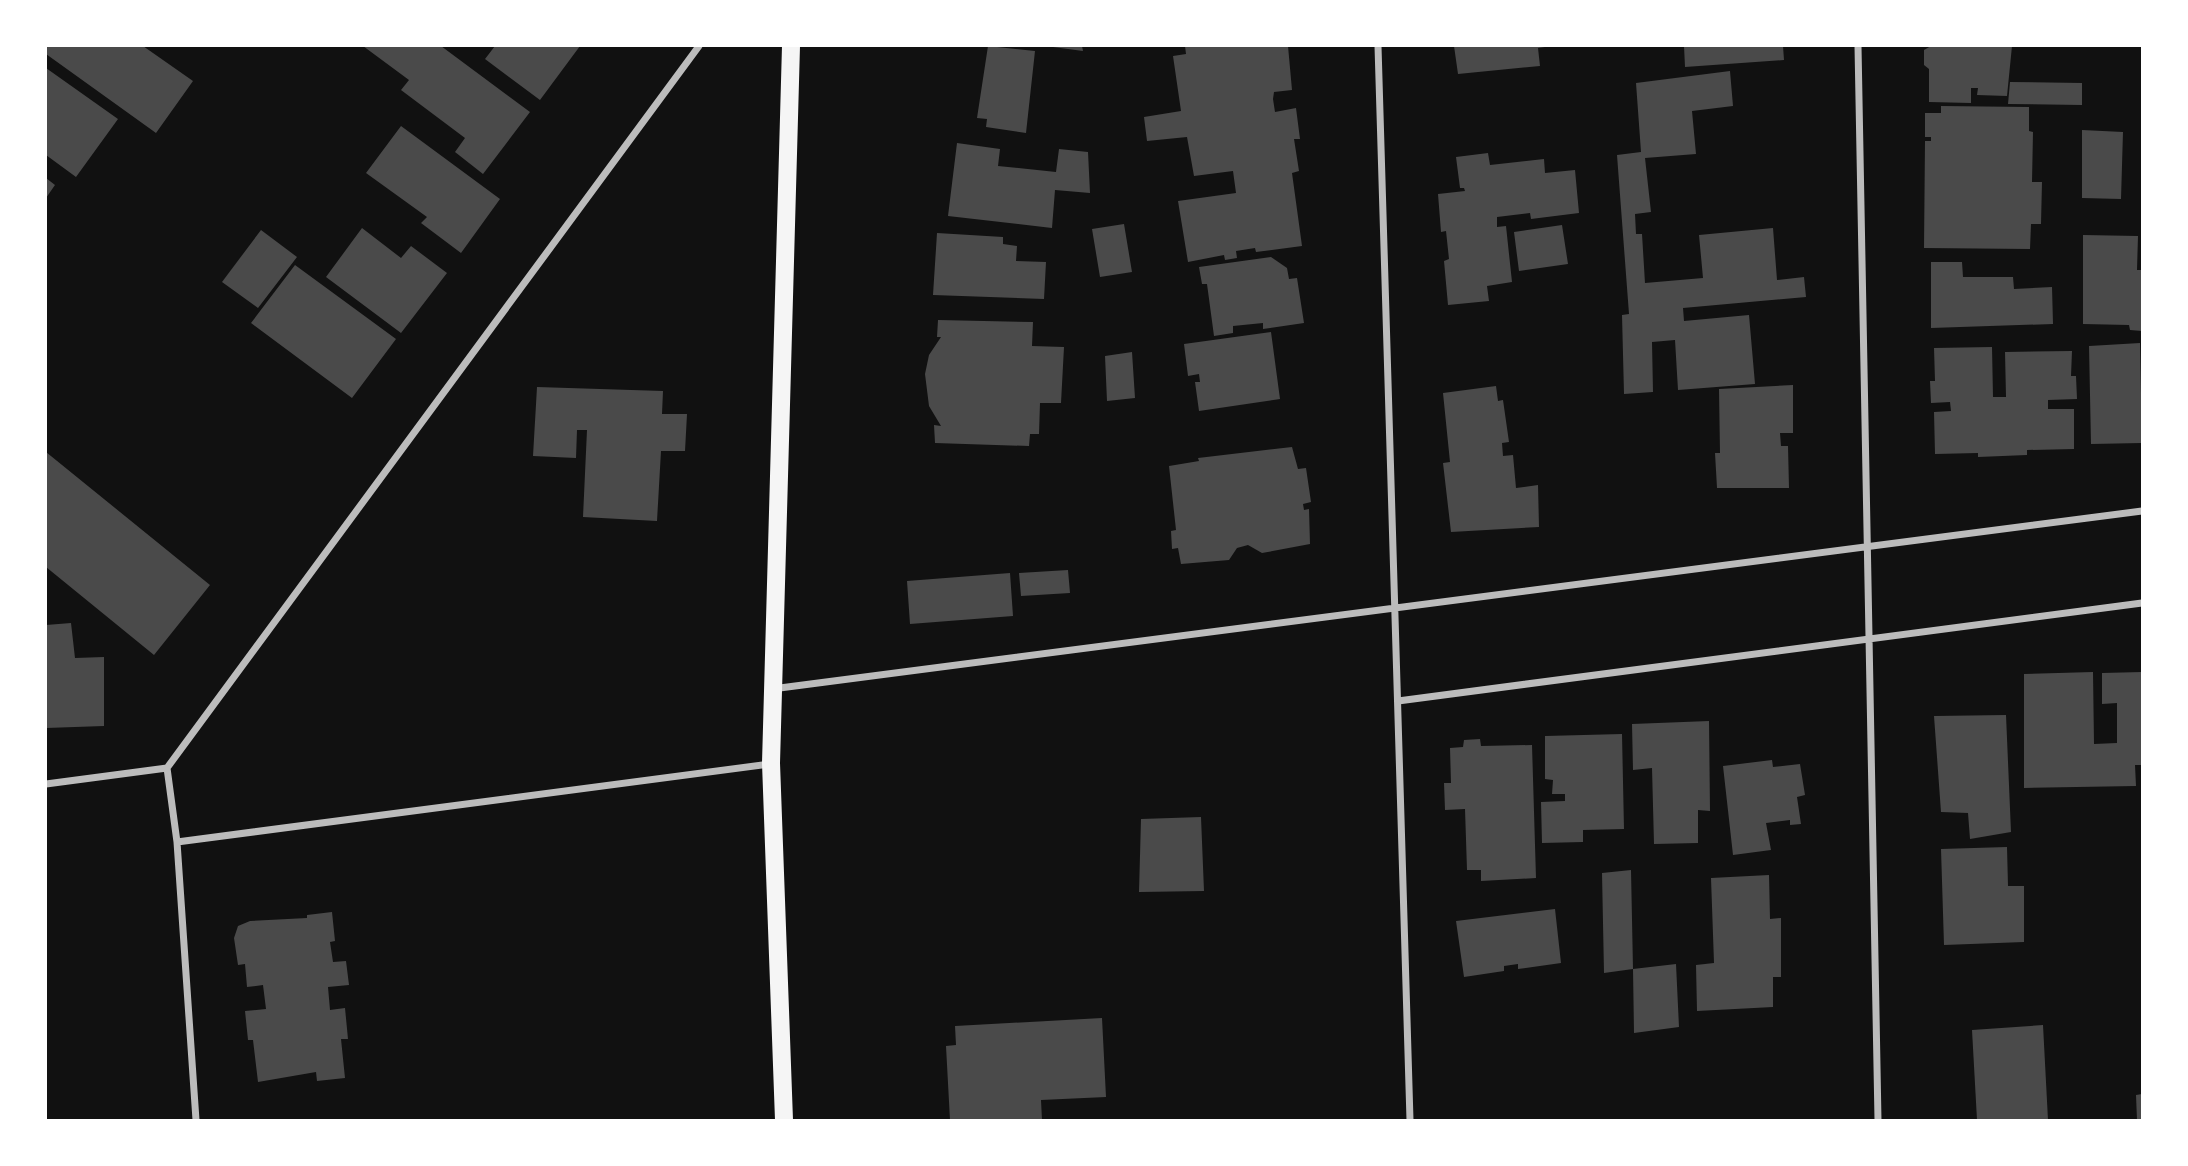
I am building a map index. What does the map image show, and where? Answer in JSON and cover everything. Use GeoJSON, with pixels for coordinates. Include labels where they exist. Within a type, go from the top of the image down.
{"type":"FeatureCollection","features":[{"type":"Feature","properties":{"kind":"main road"},"geometry":{"type":"LineString","coordinates":[[784,1121],[771,764],[791,46]]}},
{"type":"Feature","properties":{"kind":"street"},"geometry":{"type":"LineString","coordinates":[[196,1121],[177,842],[167,768],[699,46]]}},
{"type":"Feature","properties":{"kind":"street"},"geometry":{"type":"LineString","coordinates":[[1378,46],[1410,1121]]}},
{"type":"Feature","properties":{"kind":"street"},"geometry":{"type":"LineString","coordinates":[[1858,46],[1878,1121]]}},
{"type":"Feature","properties":{"kind":"street"},"geometry":{"type":"LineString","coordinates":[[772,689],[2143,511]]}},
{"type":"Feature","properties":{"kind":"street"},"geometry":{"type":"LineString","coordinates":[[1398,701],[2143,603]]}},
{"type":"Feature","properties":{"kind":"street"},"geometry":{"type":"LineString","coordinates":[[177,842],[771,764]]}},
{"type":"Feature","properties":{"kind":"street"},"geometry":{"type":"LineString","coordinates":[[46,784],[167,768]]}},
{"type":"Feature","properties":{"kind":"building"},"geometry":{"type":"Polygon","coordinates":[[[46,46],[143,46],[193,81],[156,133],[46,54],[46,46]]]}},
{"type":"Feature","properties":{"kind":"building"},"geometry":{"type":"Polygon","coordinates":[[[363,46],[441,46],[530,112],[483,174],[455,152],[465,138],[401,90],[409,80],[363,46]]]}},
{"type":"Feature","properties":{"kind":"building"},"geometry":{"type":"Polygon","coordinates":[[[495,46],[580,46],[540,100],[485,59],[495,46]]]}},
{"type":"Feature","properties":{"kind":"building"},"geometry":{"type":"Polygon","coordinates":[[[988,46],[1035,51],[1026,133],[986,127],[987,119],[977,118],[988,46]]]}},
{"type":"Feature","properties":{"kind":"building"},"geometry":{"type":"Polygon","coordinates":[[[1082,46],[1083,51],[1053,47],[1082,46]]]}},
{"type":"Feature","properties":{"kind":"building"},"geometry":{"type":"Polygon","coordinates":[[[1185,46],[1288,46],[1292,90],[1274,92],[1273,99],[1275,112],[1296,108],[1300,139],[1294,139],[1299,171],[1292,173],[1302,246],[1256,252],[1255,248],[1236,251],[1237,258],[1225,260],[1224,255],[1188,262],[1178,201],[1236,193],[1233,171],[1194,176],[1187,137],[1147,141],[1144,117],[1181,111],[1173,56],[1186,54],[1185,46]]]}},
{"type":"Feature","properties":{"kind":"building"},"geometry":{"type":"Polygon","coordinates":[[[1454,46],[1545,47],[1538,48],[1540,66],[1458,74],[1454,46]]]}},
{"type":"Feature","properties":{"kind":"building"},"geometry":{"type":"Polygon","coordinates":[[[1684,46],[1783,46],[1784,60],[1685,67],[1684,46]]]}},
{"type":"Feature","properties":{"kind":"building"},"geometry":{"type":"Polygon","coordinates":[[[1931,46],[2012,46],[2007,96],[1977,95],[1978,88],[1971,88],[1971,103],[1929,102],[1929,69],[1924,65],[1924,50],[1931,46]]]}},
{"type":"Feature","properties":{"kind":"building"},"geometry":{"type":"Polygon","coordinates":[[[46,68],[118,119],[76,177],[46,155],[46,68]]]}},
{"type":"Feature","properties":{"kind":"building"},"geometry":{"type":"Polygon","coordinates":[[[1730,71],[1733,106],[1692,111],[1696,154],[1645,158],[1651,212],[1635,214],[1636,234],[1642,234],[1645,283],[1703,278],[1699,235],[1773,228],[1777,280],[1804,277],[1806,297],[1683,308],[1684,321],[1749,315],[1755,384],[1678,390],[1675,340],[1652,342],[1653,392],[1624,394],[1622,315],[1629,314],[1617,155],[1641,152],[1636,83],[1730,71]]]}},
{"type":"Feature","properties":{"kind":"building"},"geometry":{"type":"Polygon","coordinates":[[[2010,82],[2082,83],[2082,105],[2008,104],[2010,82]]]}},
{"type":"Feature","properties":{"kind":"building"},"geometry":{"type":"Polygon","coordinates":[[[1941,106],[2029,107],[2029,131],[2033,132],[2032,182],[2042,182],[2041,224],[2031,224],[2030,249],[1924,248],[1925,141],[1931,141],[1931,137],[1925,137],[1925,113],[1941,113],[1941,106]]]}},
{"type":"Feature","properties":{"kind":"building"},"geometry":{"type":"Polygon","coordinates":[[[401,126],[500,199],[461,253],[421,223],[427,217],[366,173],[401,126]]]}},
{"type":"Feature","properties":{"kind":"building"},"geometry":{"type":"Polygon","coordinates":[[[2082,130],[2123,132],[2121,199],[2082,198],[2082,130]]]}},
{"type":"Feature","properties":{"kind":"building"},"geometry":{"type":"Polygon","coordinates":[[[957,143],[1000,149],[998,166],[1056,172],[1059,149],[1088,152],[1090,193],[1055,190],[1052,228],[948,216],[957,143]]]}},
{"type":"Feature","properties":{"kind":"building"},"geometry":{"type":"Polygon","coordinates":[[[1488,153],[1490,165],[1544,159],[1545,173],[1575,170],[1579,213],[1531,219],[1530,213],[1497,217],[1497,227],[1506,226],[1512,282],[1487,286],[1489,301],[1448,305],[1444,261],[1449,259],[1446,231],[1441,232],[1438,194],[1465,191],[1460,188],[1456,157],[1488,153]]]}},
{"type":"Feature","properties":{"kind":"building"},"geometry":{"type":"Polygon","coordinates":[[[46,178],[55,185],[46,198],[46,178]]]}},
{"type":"Feature","properties":{"kind":"building"},"geometry":{"type":"Polygon","coordinates":[[[1124,224],[1132,272],[1100,277],[1092,229],[1124,224]]]}},
{"type":"Feature","properties":{"kind":"building"},"geometry":{"type":"Polygon","coordinates":[[[1562,225],[1568,264],[1519,271],[1514,232],[1562,225]]]}},
{"type":"Feature","properties":{"kind":"building"},"geometry":{"type":"Polygon","coordinates":[[[362,228],[401,258],[411,246],[447,273],[401,333],[326,277],[362,228]]]}},
{"type":"Feature","properties":{"kind":"building"},"geometry":{"type":"Polygon","coordinates":[[[261,230],[297,257],[258,308],[222,282],[261,230]]]}},
{"type":"Feature","properties":{"kind":"building"},"geometry":{"type":"Polygon","coordinates":[[[937,233],[1003,237],[1003,244],[1017,246],[1016,261],[1046,262],[1044,299],[933,295],[937,233]]]}},
{"type":"Feature","properties":{"kind":"building"},"geometry":{"type":"Polygon","coordinates":[[[2083,235],[2138,236],[2137,270],[2142,270],[2142,331],[2130,330],[2129,325],[2083,324],[2083,235]]]}},
{"type":"Feature","properties":{"kind":"building"},"geometry":{"type":"Polygon","coordinates":[[[1271,257],[1287,268],[1289,279],[1297,278],[1304,323],[1263,329],[1263,323],[1233,326],[1233,333],[1214,336],[1207,284],[1202,284],[1199,267],[1271,257]]]}},
{"type":"Feature","properties":{"kind":"building"},"geometry":{"type":"Polygon","coordinates":[[[1931,262],[1962,262],[1963,277],[2013,277],[2014,289],[2052,287],[2053,324],[1931,328],[1931,262]]]}},
{"type":"Feature","properties":{"kind":"building"},"geometry":{"type":"Polygon","coordinates":[[[295,265],[396,339],[352,398],[251,323],[295,265]]]}},
{"type":"Feature","properties":{"kind":"building"},"geometry":{"type":"Polygon","coordinates":[[[938,320],[1033,322],[1032,346],[1064,347],[1061,403],[1040,403],[1039,434],[1030,434],[1029,446],[935,443],[934,425],[941,426],[929,406],[925,374],[929,355],[941,337],[937,337],[938,320]]]}},
{"type":"Feature","properties":{"kind":"building"},"geometry":{"type":"Polygon","coordinates":[[[1271,332],[1280,399],[1199,411],[1195,382],[1200,382],[1199,374],[1188,376],[1184,344],[1271,332]]]}},
{"type":"Feature","properties":{"kind":"building"},"geometry":{"type":"Polygon","coordinates":[[[2140,343],[2142,443],[2091,444],[2089,346],[2140,343]]]}},
{"type":"Feature","properties":{"kind":"building"},"geometry":{"type":"Polygon","coordinates":[[[1992,347],[1993,397],[2006,397],[2005,352],[2072,351],[2071,376],[2076,376],[2077,399],[2048,400],[2048,409],[2074,409],[2074,449],[2027,450],[2027,455],[1978,457],[1978,453],[1935,454],[1934,412],[1951,411],[1950,402],[1931,403],[1930,381],[1935,381],[1934,348],[1992,347]]]}},
{"type":"Feature","properties":{"kind":"building"},"geometry":{"type":"Polygon","coordinates":[[[1132,352],[1135,398],[1107,401],[1105,356],[1132,352]]]}},
{"type":"Feature","properties":{"kind":"building"},"geometry":{"type":"Polygon","coordinates":[[[1793,385],[1793,433],[1780,433],[1781,446],[1788,446],[1789,488],[1717,488],[1715,453],[1720,453],[1719,389],[1793,385]]]}},
{"type":"Feature","properties":{"kind":"building"},"geometry":{"type":"Polygon","coordinates":[[[1496,386],[1498,401],[1503,400],[1509,442],[1502,443],[1503,456],[1513,455],[1516,488],[1538,485],[1539,527],[1451,532],[1443,463],[1450,462],[1443,393],[1496,386]]]}},
{"type":"Feature","properties":{"kind":"building"},"geometry":{"type":"Polygon","coordinates":[[[537,387],[663,391],[662,414],[687,414],[685,451],[661,451],[657,521],[583,517],[587,430],[577,430],[576,458],[533,456],[537,387]]]}},
{"type":"Feature","properties":{"kind":"building"},"geometry":{"type":"Polygon","coordinates":[[[1292,447],[1298,469],[1306,468],[1311,502],[1303,504],[1304,510],[1309,509],[1310,544],[1262,553],[1248,545],[1237,548],[1229,560],[1181,564],[1178,548],[1172,549],[1171,531],[1176,530],[1169,466],[1199,461],[1198,458],[1292,447]]]}},
{"type":"Feature","properties":{"kind":"building"},"geometry":{"type":"Polygon","coordinates":[[[46,452],[210,585],[154,655],[46,567],[46,452]]]}},
{"type":"Feature","properties":{"kind":"building"},"geometry":{"type":"Polygon","coordinates":[[[1068,570],[1070,593],[1021,596],[1019,573],[1068,570]]]}},
{"type":"Feature","properties":{"kind":"building"},"geometry":{"type":"Polygon","coordinates":[[[1010,573],[1013,616],[910,624],[907,581],[1010,573]]]}},
{"type":"Feature","properties":{"kind":"building"},"geometry":{"type":"Polygon","coordinates":[[[71,623],[75,658],[104,657],[104,726],[46,728],[46,625],[71,623]]]}},
{"type":"Feature","properties":{"kind":"building"},"geometry":{"type":"Polygon","coordinates":[[[2093,672],[2094,744],[2117,743],[2117,703],[2102,704],[2102,673],[2142,672],[2142,765],[2135,765],[2136,786],[2024,788],[2024,674],[2093,672]]]}},
{"type":"Feature","properties":{"kind":"building"},"geometry":{"type":"Polygon","coordinates":[[[2006,715],[2011,832],[1970,839],[1968,813],[1941,812],[1934,716],[2006,715]]]}},
{"type":"Feature","properties":{"kind":"building"},"geometry":{"type":"Polygon","coordinates":[[[1709,721],[1710,811],[1698,810],[1698,843],[1654,844],[1652,768],[1633,770],[1632,724],[1709,721]]]}},
{"type":"Feature","properties":{"kind":"building"},"geometry":{"type":"Polygon","coordinates":[[[1622,734],[1624,829],[1583,830],[1583,842],[1542,843],[1541,802],[1565,801],[1565,794],[1552,794],[1553,780],[1545,779],[1545,736],[1622,734]]]}},
{"type":"Feature","properties":{"kind":"building"},"geometry":{"type":"Polygon","coordinates":[[[1480,739],[1481,746],[1532,745],[1536,878],[1481,881],[1481,870],[1467,870],[1465,809],[1445,810],[1444,783],[1451,783],[1450,748],[1463,747],[1464,740],[1480,739]]]}},
{"type":"Feature","properties":{"kind":"building"},"geometry":{"type":"Polygon","coordinates":[[[1772,760],[1773,767],[1800,764],[1805,795],[1797,797],[1801,824],[1790,825],[1790,820],[1766,823],[1771,850],[1733,855],[1723,766],[1772,760]]]}},
{"type":"Feature","properties":{"kind":"building"},"geometry":{"type":"Polygon","coordinates":[[[1201,817],[1204,891],[1139,892],[1141,819],[1201,817]]]}},
{"type":"Feature","properties":{"kind":"building"},"geometry":{"type":"Polygon","coordinates":[[[2007,847],[2008,886],[2024,886],[2024,942],[1944,945],[1941,849],[2007,847]]]}},
{"type":"Feature","properties":{"kind":"building"},"geometry":{"type":"Polygon","coordinates":[[[1631,870],[1633,969],[1604,973],[1602,873],[1631,870]]]}},
{"type":"Feature","properties":{"kind":"building"},"geometry":{"type":"Polygon","coordinates":[[[1769,875],[1770,919],[1781,918],[1781,977],[1773,977],[1773,1007],[1697,1011],[1696,965],[1714,963],[1711,878],[1769,875]]]}},
{"type":"Feature","properties":{"kind":"building"},"geometry":{"type":"Polygon","coordinates":[[[1555,909],[1561,963],[1518,969],[1518,964],[1504,966],[1504,971],[1464,977],[1456,921],[1555,909]]]}},
{"type":"Feature","properties":{"kind":"building"},"geometry":{"type":"Polygon","coordinates":[[[332,912],[335,941],[330,942],[333,962],[346,961],[349,985],[328,987],[330,1010],[345,1008],[348,1039],[341,1039],[345,1078],[317,1081],[316,1072],[258,1082],[253,1040],[248,1040],[245,1011],[266,1009],[263,985],[247,987],[245,964],[238,965],[234,938],[238,926],[250,921],[307,918],[307,915],[332,912]]]}},
{"type":"Feature","properties":{"kind":"building"},"geometry":{"type":"Polygon","coordinates":[[[1676,964],[1679,1027],[1634,1033],[1633,969],[1676,964]]]}},
{"type":"Feature","properties":{"kind":"building"},"geometry":{"type":"Polygon","coordinates":[[[1102,1018],[1106,1097],[1041,1100],[1042,1120],[950,1120],[946,1046],[956,1045],[955,1026],[1102,1018]]]}},
{"type":"Feature","properties":{"kind":"building"},"geometry":{"type":"Polygon","coordinates":[[[2043,1025],[2048,1120],[1977,1120],[1972,1030],[2043,1025]]]}},
{"type":"Feature","properties":{"kind":"building"},"geometry":{"type":"Polygon","coordinates":[[[2142,1094],[2142,1120],[2137,1120],[2136,1095],[2142,1094]]]}}]}
